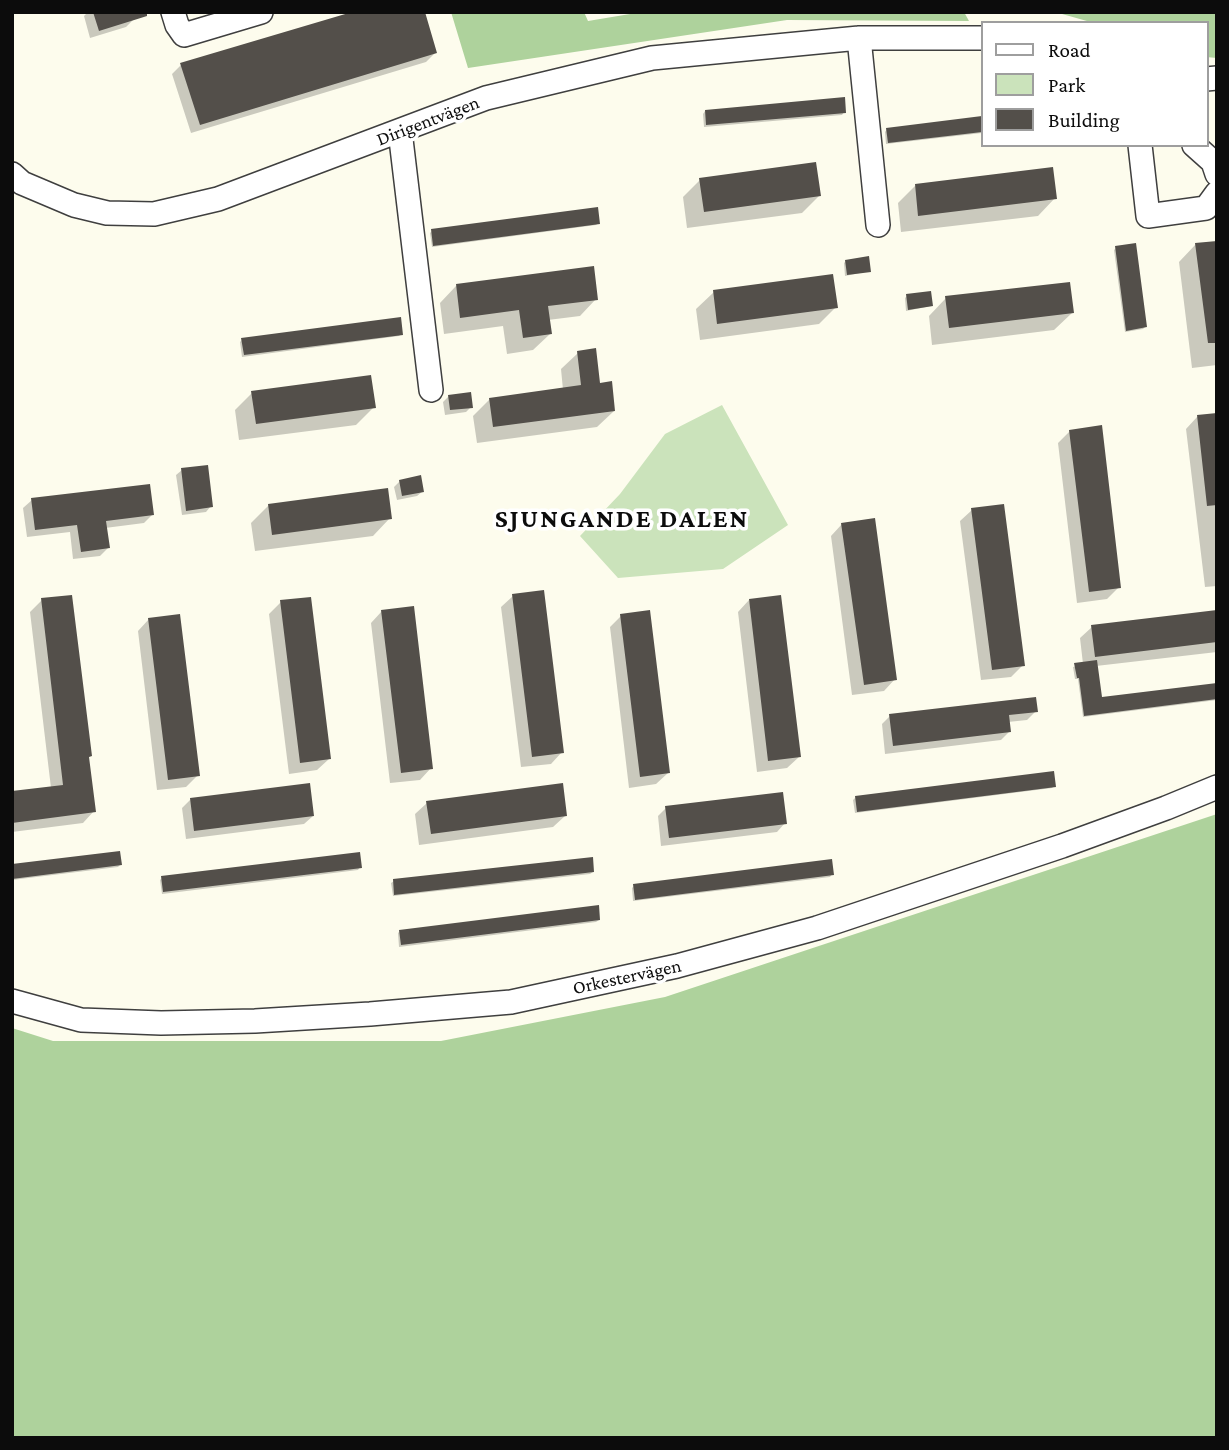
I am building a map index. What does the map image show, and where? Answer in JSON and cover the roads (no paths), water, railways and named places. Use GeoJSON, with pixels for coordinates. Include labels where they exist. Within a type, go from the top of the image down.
{"type":"FeatureCollection","features":[{"type":"Feature","properties":{"kind":"street"},"geometry":{"type":"LineString","coordinates":[[173,12],[184,35],[261,12]]}},
{"type":"Feature","properties":{"kind":"street","name":"Dirigentvägen"},"geometry":{"type":"LineString","coordinates":[[16,185],[107,213],[154,214],[218,199],[486,99],[652,58],[859,38],[981,37]]}},
{"type":"Feature","properties":{"kind":"street"},"geometry":{"type":"LineString","coordinates":[[859,38],[878,225]]}},
{"type":"Feature","properties":{"kind":"street"},"geometry":{"type":"LineString","coordinates":[[400,131],[431,390]]}},
{"type":"Feature","properties":{"kind":"street"},"geometry":{"type":"LineString","coordinates":[[1140,147],[1148,216],[1213,203]]}},
{"type":"Feature","properties":{"kind":"street"},"geometry":{"type":"LineString","coordinates":[[1196,147],[1213,162],[1217,174]]}},
{"type":"Feature","properties":{"kind":"street","name":"Orkestervägen"},"geometry":{"type":"LineString","coordinates":[[12,1001],[81,1020],[161,1023],[358,1015],[511,1002],[677,966],[817,928],[1062,846],[1217,787]]}},
{"type":"Feature","properties":{"kind":"district","name":"SJUNGANDE DALEN"},"geometry":{"type":"Point","coordinates":[622,519]}}]}
